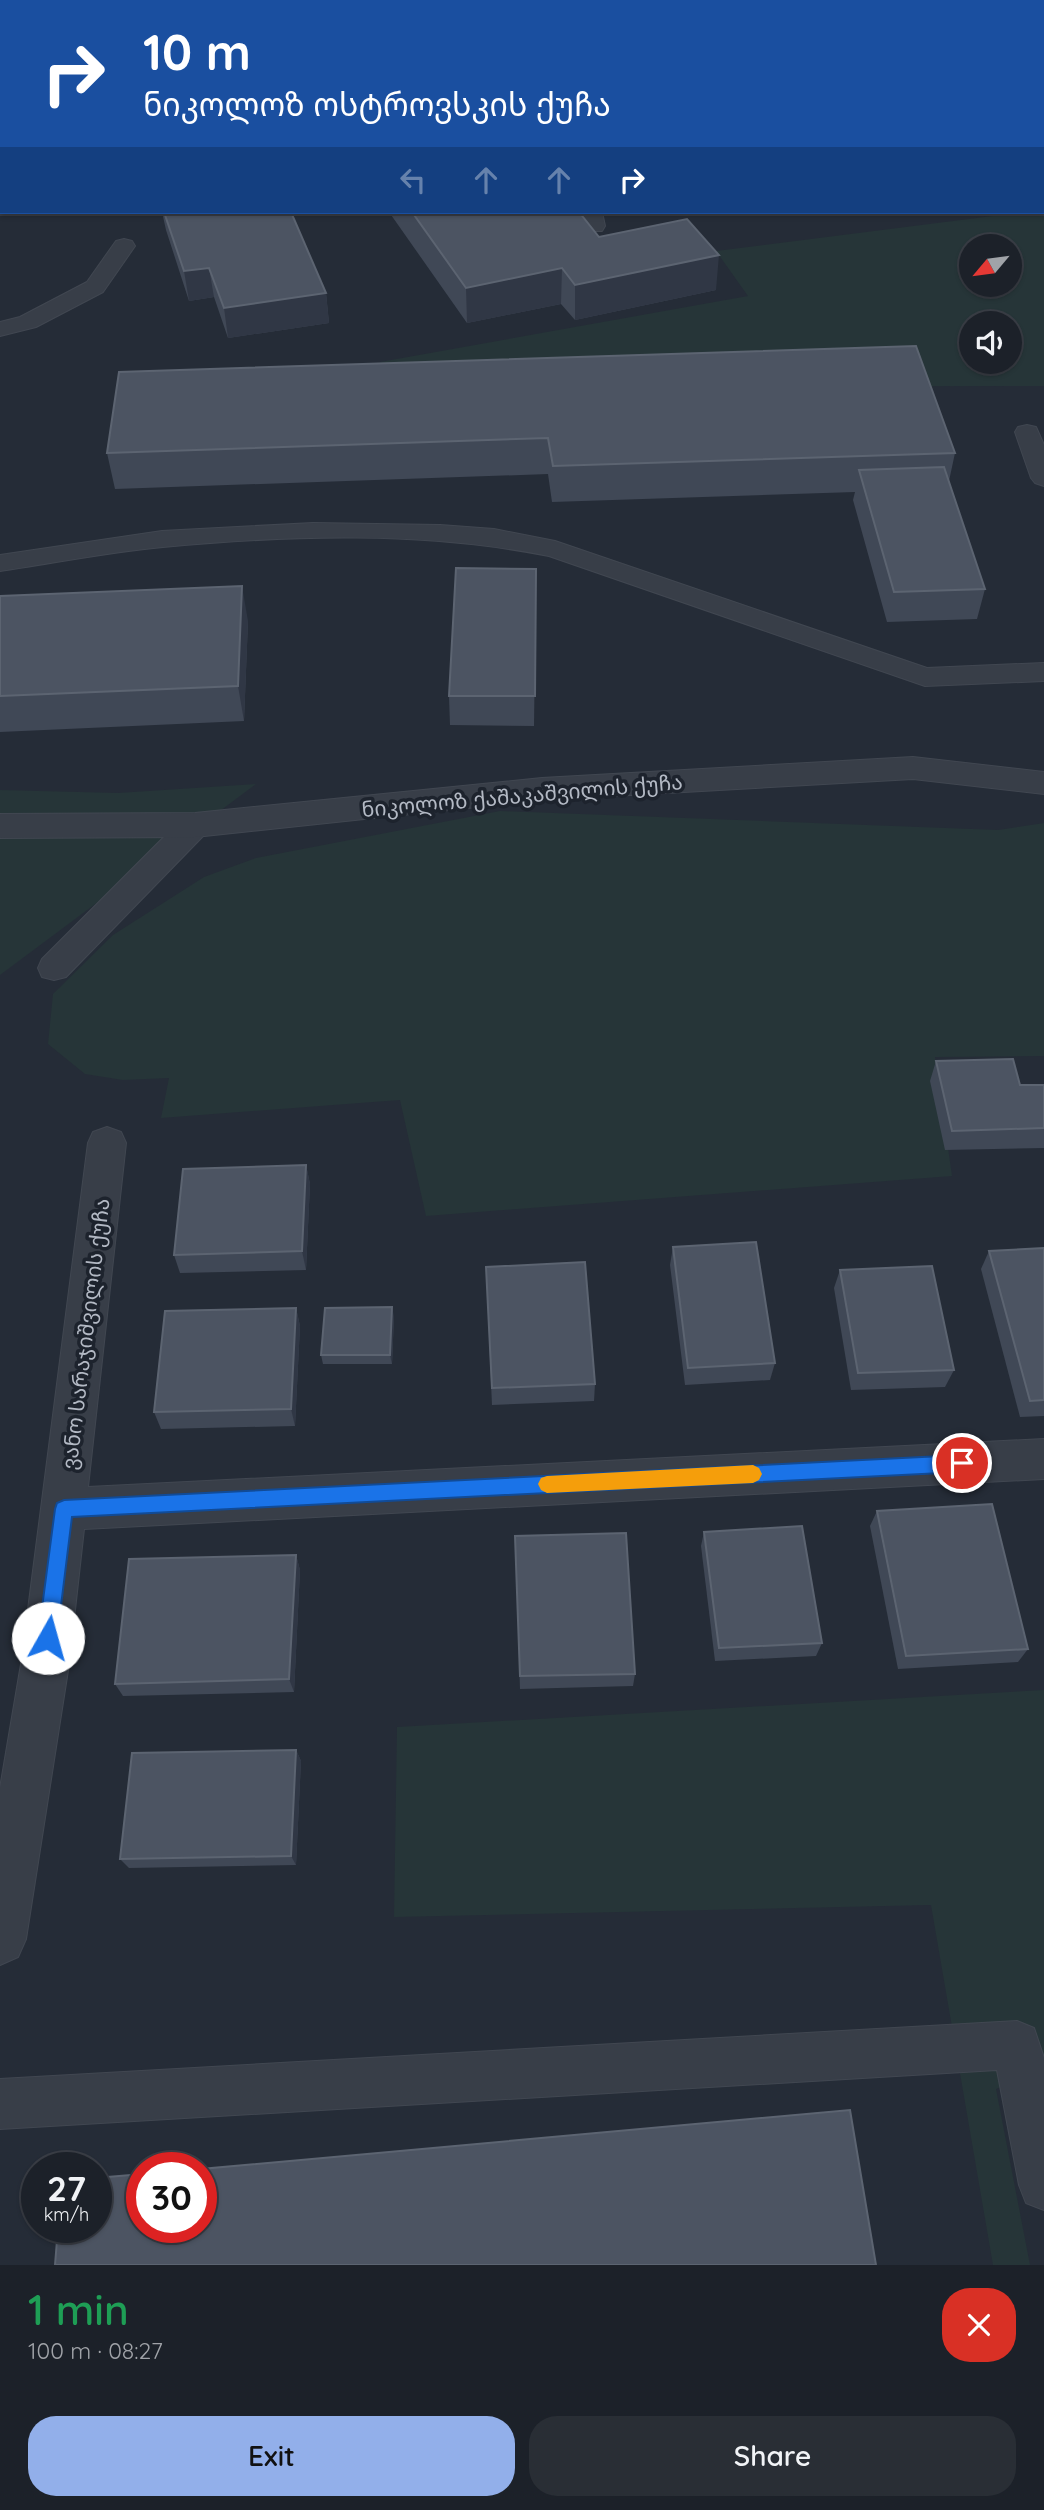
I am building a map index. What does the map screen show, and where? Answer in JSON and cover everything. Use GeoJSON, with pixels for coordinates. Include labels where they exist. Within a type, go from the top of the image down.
{"type":"FeatureCollection","features":[{"type":"Feature","properties":{"kind":"street","name":"ნიკოლოზ ქაშაკაშვილის ქუჩა"},"geometry":{"type":"LineString","coordinates":[[0,826],[195,825],[542,789],[913,768],[1044,783]]}},
{"type":"Feature","properties":{"kind":"street","name":"ვანო სარაჯიშვილის ქუჩა"},"geometry":{"type":"LineString","coordinates":[[0,1939],[44,1664],[107,1143]]}},
{"type":"Feature","properties":{"kind":"street"},"geometry":{"type":"LineString","coordinates":[[64,1509],[1044,1459]]}},
{"type":"Feature","properties":{"kind":"lane"},"geometry":{"type":"LineString","coordinates":[[0,329],[28,322],[95,288],[124,246]]}},
{"type":"Feature","properties":{"kind":"lane"},"geometry":{"type":"LineString","coordinates":[[1027,432],[1044,478]]}},
{"type":"Feature","properties":{"kind":"lane"},"geometry":{"type":"LineString","coordinates":[[0,563],[162,539],[313,531],[440,533],[494,537],[555,549],[925,677],[1044,672]]}},
{"type":"Feature","properties":{"kind":"lane"},"geometry":{"type":"LineString","coordinates":[[54,968],[195,825]]}},
{"type":"Feature","properties":{"kind":"lane"},"geometry":{"type":"LineString","coordinates":[[0,2104],[1017,2045],[1044,2185]]}},
{"type":"Feature","properties":{"kind":"shaded area"},"geometry":{"type":"Polygon","coordinates":[[[1007,214],[1044,214],[1044,386],[386,387],[380,362],[748,296],[716,251],[1007,214]]]}},
{"type":"Feature","properties":{"kind":"shaded area"},"geometry":{"type":"Polygon","coordinates":[[[256,784],[0,975],[0,790],[118,793],[256,784]]]}},
{"type":"Feature","properties":{"kind":"shaded area"},"geometry":{"type":"Polygon","coordinates":[[[500,811],[998,830],[1044,823],[1044,1056],[935,1057],[952,1176],[426,1216],[400,1100],[161,1118],[169,1078],[123,1080],[85,1074],[48,1044],[53,994],[113,935],[204,877],[256,858],[500,811]]]}},
{"type":"Feature","properties":{"kind":"shaded area"},"geometry":{"type":"Polygon","coordinates":[[[1044,1690],[1044,2069],[996,2089],[1030,2265],[993,2265],[931,1905],[394,1917],[397,1727],[1044,1690]]]}},
{"type":"Feature","properties":{"kind":"building"},"geometry":{"type":"Polygon","coordinates":[[[165,214],[292,214],[326,293],[224,308],[209,268],[184,271],[165,214]]]}},
{"type":"Feature","properties":{"kind":"building"},"geometry":{"type":"Polygon","coordinates":[[[413,214],[581,214],[599,237],[687,219],[719,255],[575,285],[562,268],[466,288],[413,214]]]}},
{"type":"Feature","properties":{"kind":"building"},"geometry":{"type":"Polygon","coordinates":[[[916,346],[955,453],[553,466],[548,438],[107,453],[119,372],[916,346]]]}},
{"type":"Feature","properties":{"kind":"building"},"geometry":{"type":"Polygon","coordinates":[[[944,467],[985,589],[894,592],[859,470],[944,467]]]}},
{"type":"Feature","properties":{"kind":"building"},"geometry":{"type":"Polygon","coordinates":[[[456,568],[536,569],[535,696],[449,696],[456,568]]]}},
{"type":"Feature","properties":{"kind":"building"},"geometry":{"type":"Polygon","coordinates":[[[242,586],[238,686],[0,696],[0,596],[242,586]]]}},
{"type":"Feature","properties":{"kind":"building"},"geometry":{"type":"Polygon","coordinates":[[[1013,1059],[1020,1085],[1044,1085],[1044,1128],[952,1131],[936,1061],[1013,1059]]]}},
{"type":"Feature","properties":{"kind":"building"},"geometry":{"type":"Polygon","coordinates":[[[306,1165],[302,1251],[174,1255],[183,1169],[306,1165]]]}},
{"type":"Feature","properties":{"kind":"building"},"geometry":{"type":"Polygon","coordinates":[[[756,1242],[775,1363],[688,1368],[673,1247],[756,1242]]]}},
{"type":"Feature","properties":{"kind":"building"},"geometry":{"type":"Polygon","coordinates":[[[1044,1248],[1044,1400],[1030,1401],[989,1251],[1044,1248]]]}},
{"type":"Feature","properties":{"kind":"building"},"geometry":{"type":"Polygon","coordinates":[[[585,1262],[595,1384],[492,1388],[486,1267],[585,1262]]]}},
{"type":"Feature","properties":{"kind":"building"},"geometry":{"type":"Polygon","coordinates":[[[932,1266],[954,1370],[858,1373],[840,1270],[932,1266]]]}},
{"type":"Feature","properties":{"kind":"building"},"geometry":{"type":"Polygon","coordinates":[[[392,1307],[390,1355],[321,1355],[325,1308],[392,1307]]]}},
{"type":"Feature","properties":{"kind":"building"},"geometry":{"type":"Polygon","coordinates":[[[296,1308],[291,1409],[154,1412],[165,1311],[296,1308]]]}},
{"type":"Feature","properties":{"kind":"building"},"geometry":{"type":"Polygon","coordinates":[[[992,1504],[1028,1649],[906,1656],[877,1511],[992,1504]]]}},
{"type":"Feature","properties":{"kind":"building"},"geometry":{"type":"Polygon","coordinates":[[[802,1526],[822,1643],[719,1648],[704,1532],[802,1526]]]}},
{"type":"Feature","properties":{"kind":"building"},"geometry":{"type":"Polygon","coordinates":[[[626,1533],[635,1674],[520,1676],[515,1536],[626,1533]]]}},
{"type":"Feature","properties":{"kind":"building"},"geometry":{"type":"Polygon","coordinates":[[[296,1555],[289,1679],[115,1684],[129,1559],[296,1555]]]}},
{"type":"Feature","properties":{"kind":"building"},"geometry":{"type":"Polygon","coordinates":[[[296,1750],[291,1856],[120,1859],[132,1753],[296,1750]]]}},
{"type":"Feature","properties":{"kind":"building"},"geometry":{"type":"Polygon","coordinates":[[[850,2110],[876,2265],[55,2265],[57,2243],[112,2243],[112,2177],[126,2175],[126,2243],[217,2243],[217,2168],[850,2110]]]}},
{"type":"Feature","properties":{"kind":"slow traffic"},"geometry":{"type":"LineString","coordinates":[[547,1484],[753,1474]]}},
{"type":"Feature","properties":{"kind":"route"},"geometry":{"type":"LineString","coordinates":[[48,1638],[64,1509],[962,1463]]}}]}
